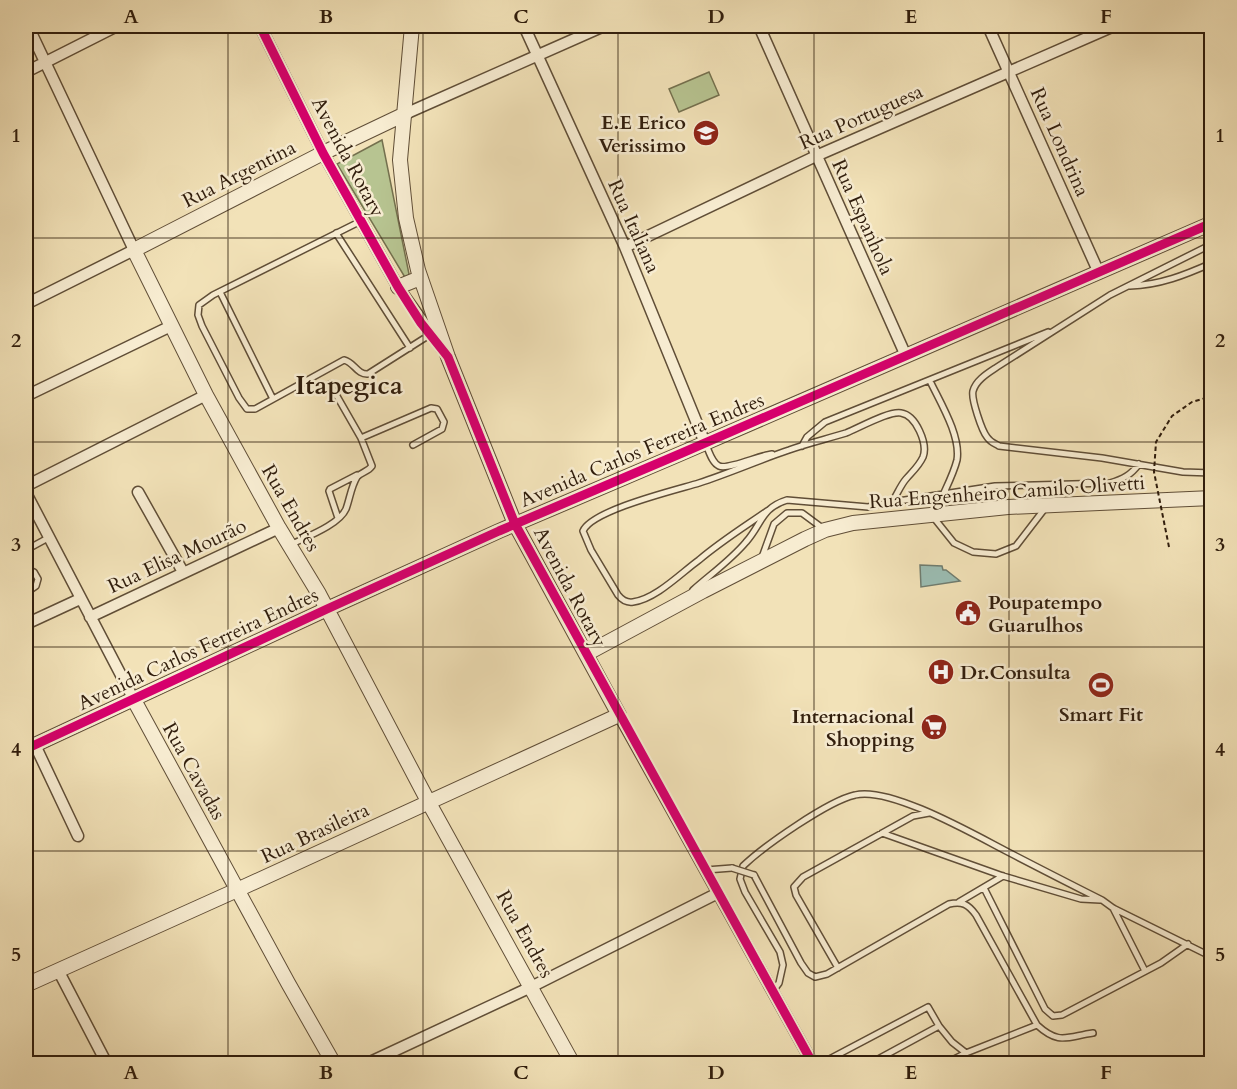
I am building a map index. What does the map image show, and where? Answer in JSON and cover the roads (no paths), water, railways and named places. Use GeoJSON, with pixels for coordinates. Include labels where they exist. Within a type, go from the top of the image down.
{"type":"FeatureCollection","features":[{"type":"Feature","properties":{"kind":"street","name":"Rua Endres"},"geometry":{"type":"LineString","coordinates":[[28,26],[134,250],[206,395],[279,528],[327,609],[429,803],[573,1064]]}},
{"type":"Feature","properties":{"kind":"street"},"geometry":{"type":"LineString","coordinates":[[26,72],[117,26]]}},
{"type":"Feature","properties":{"kind":"street","name":"Avenida Rotary"},"geometry":{"type":"LineString","coordinates":[[260,26],[323,153],[398,287],[448,357],[515,524],[813,1064]]}},
{"type":"Feature","properties":{"kind":"street"},"geometry":{"type":"LineString","coordinates":[[412,26],[400,160],[401,189],[420,278],[448,357]]}},
{"type":"Feature","properties":{"kind":"street","name":"Rua Italiana"},"geometry":{"type":"LineString","coordinates":[[524,26],[624,247],[705,443]]}},
{"type":"Feature","properties":{"kind":"street","name":"Rua Argentina"},"geometry":{"type":"LineString","coordinates":[[26,304],[323,153],[604,26]]}},
{"type":"Feature","properties":{"kind":"street","name":"Rua Espanhola"},"geometry":{"type":"LineString","coordinates":[[759,26],[906,356]]}},
{"type":"Feature","properties":{"kind":"street","name":"Rua Londrina"},"geometry":{"type":"LineString","coordinates":[[988,26],[1099,273]]}},
{"type":"Feature","properties":{"kind":"street","name":"Rua Portuguesa"},"geometry":{"type":"LineString","coordinates":[[624,247],[816,156],[1113,26]]}},
{"type":"Feature","properties":{"kind":"street","name":"Avenida Carlos Ferreira Endres"},"geometry":{"type":"LineString","coordinates":[[30,747],[515,524],[1212,223]]}},
{"type":"Feature","properties":{"kind":"street"},"geometry":{"type":"LineString","coordinates":[[398,287],[420,278]]}},
{"type":"Feature","properties":{"kind":"street"},"geometry":{"type":"LineString","coordinates":[[26,396],[171,326]]}},
{"type":"Feature","properties":{"kind":"street"},"geometry":{"type":"LineString","coordinates":[[26,486],[206,395]]}},
{"type":"Feature","properties":{"kind":"street"},"geometry":{"type":"LineString","coordinates":[[138,492],[183,572]]}},
{"type":"Feature","properties":{"kind":"street","name":"Rua Cavadas"},"geometry":{"type":"LineString","coordinates":[[26,493],[80,599],[328,1062]]}},
{"type":"Feature","properties":{"kind":"street","name":"Rua Engenheiro Camilo Olivetti"},"geometry":{"type":"LineString","coordinates":[[586,654],[760,561],[825,530],[853,523],[1048,505],[1212,498]]}},
{"type":"Feature","properties":{"kind":"street","name":"Rua Elisa Mourão"},"geometry":{"type":"LineString","coordinates":[[90,617],[279,528]]}},
{"type":"Feature","properties":{"kind":"street"},"geometry":{"type":"LineString","coordinates":[[26,624],[80,599]]}},
{"type":"Feature","properties":{"kind":"street","name":"Rua Brasileira"},"geometry":{"type":"LineString","coordinates":[[26,985],[619,715]]}},
{"type":"Feature","properties":{"kind":"street"},"geometry":{"type":"LineString","coordinates":[[30,747],[78,836]]}},
{"type":"Feature","properties":{"kind":"street"},"geometry":{"type":"LineString","coordinates":[[366,1064],[531,987],[718,893]]}},
{"type":"Feature","properties":{"kind":"street"},"geometry":{"type":"LineString","coordinates":[[58,970],[107,1064]]}},
{"type":"Feature","properties":{"kind":"lane"},"geometry":{"type":"LineString","coordinates":[[361,221],[220,292],[199,305],[198,315],[202,326],[242,404],[248,409],[255,409],[338,362],[349,361],[360,373],[368,374],[431,334]]}},
{"type":"Feature","properties":{"kind":"lane"},"geometry":{"type":"LineString","coordinates":[[336,233],[410,348]]}},
{"type":"Feature","properties":{"kind":"lane"},"geometry":{"type":"LineString","coordinates":[[1212,244],[1126,286],[997,367],[975,386],[972,398],[985,435],[999,446],[1201,474],[1212,473]]}},
{"type":"Feature","properties":{"kind":"lane"},"geometry":{"type":"LineString","coordinates":[[1126,286],[1165,281],[1212,263]]}},
{"type":"Feature","properties":{"kind":"lane"},"geometry":{"type":"LineString","coordinates":[[220,292],[273,399]]}},
{"type":"Feature","properties":{"kind":"lane"},"geometry":{"type":"LineString","coordinates":[[802,446],[807,437],[825,422],[1062,327]]}},
{"type":"Feature","properties":{"kind":"lane"},"geometry":{"type":"LineString","coordinates":[[930,381],[958,448],[953,471],[943,495]]}},
{"type":"Feature","properties":{"kind":"lane"},"geometry":{"type":"LineString","coordinates":[[330,384],[361,438],[372,466],[369,470],[330,489],[338,518]]}},
{"type":"Feature","properties":{"kind":"lane"},"geometry":{"type":"LineString","coordinates":[[361,438],[431,408],[437,408],[444,422],[442,429],[413,445]]}},
{"type":"Feature","properties":{"kind":"lane"},"geometry":{"type":"LineString","coordinates":[[892,502],[904,481],[923,457],[925,446],[917,428],[905,414],[898,412],[727,474],[623,506],[588,523],[583,531],[602,570],[618,595],[626,602],[632,603],[651,595],[775,504],[787,500],[868,507],[995,486],[1110,483],[1122,480],[1139,464]]}},
{"type":"Feature","properties":{"kind":"lane"},"geometry":{"type":"LineString","coordinates":[[705,443],[713,460],[720,466],[726,467],[759,456],[778,454]]}},
{"type":"Feature","properties":{"kind":"lane"},"geometry":{"type":"LineString","coordinates":[[290,545],[328,526],[345,512],[353,484],[359,474]]}},
{"type":"Feature","properties":{"kind":"lane"},"geometry":{"type":"LineString","coordinates":[[931,514],[954,543],[973,552],[996,554],[1016,546],[1048,505]]}},
{"type":"Feature","properties":{"kind":"lane"},"geometry":{"type":"LineString","coordinates":[[674,607],[748,540],[766,511]]}},
{"type":"Feature","properties":{"kind":"lane"},"geometry":{"type":"LineString","coordinates":[[760,561],[774,524],[788,513],[802,513],[825,530]]}},
{"type":"Feature","properties":{"kind":"lane"},"geometry":{"type":"LineString","coordinates":[[26,550],[48,538]]}},
{"type":"Feature","properties":{"kind":"lane"},"geometry":{"type":"LineString","coordinates":[[26,569],[34,572],[38,579],[36,586],[26,593]]}},
{"type":"Feature","properties":{"kind":"lane"},"geometry":{"type":"LineString","coordinates":[[773,991],[779,983],[783,965],[780,952],[745,892],[740,879],[743,866],[795,827],[840,801],[856,795],[882,796],[931,812],[1102,900],[1113,908],[1212,957]]}},
{"type":"Feature","properties":{"kind":"lane"},"geometry":{"type":"LineString","coordinates":[[838,968],[796,895],[794,887],[803,877],[913,816],[931,812]]}},
{"type":"Feature","properties":{"kind":"lane"},"geometry":{"type":"LineString","coordinates":[[882,833],[1003,876],[1081,899],[1102,900]]}},
{"type":"Feature","properties":{"kind":"lane"},"geometry":{"type":"LineString","coordinates":[[706,870],[732,868],[754,875],[801,963],[815,977],[827,974],[949,904],[959,902],[1003,876]]}},
{"type":"Feature","properties":{"kind":"lane"},"geometry":{"type":"LineString","coordinates":[[984,888],[1045,1009],[1053,1016],[1062,1015],[1145,971],[1188,944]]}},
{"type":"Feature","properties":{"kind":"lane"},"geometry":{"type":"LineString","coordinates":[[959,902],[969,906],[976,915],[1037,1025],[1051,1037],[1063,1038],[1093,1033]]}},
{"type":"Feature","properties":{"kind":"lane"},"geometry":{"type":"LineString","coordinates":[[1113,908],[1145,971]]}},
{"type":"Feature","properties":{"kind":"lane"},"geometry":{"type":"LineString","coordinates":[[820,1064],[928,1006],[939,1026],[952,1042],[966,1053]]}},
{"type":"Feature","properties":{"kind":"lane"},"geometry":{"type":"LineString","coordinates":[[944,1064],[1037,1025]]}},
{"type":"Feature","properties":{"kind":"lane"},"geometry":{"type":"LineString","coordinates":[[869,1064],[939,1026]]}},
{"type":"Feature","properties":{"kind":"water"},"geometry":{"type":"Polygon","coordinates":[[[920,565],[942,566],[943,570],[960,581],[921,587],[920,565]]]}},
{"type":"Feature","properties":{"kind":"place","name":"E.E Erico Verissimo"},"geometry":{"type":"Point","coordinates":[706,133]}},
{"type":"Feature","properties":{"kind":"place","name":"Poupatempo Guarulhos"},"geometry":{"type":"Point","coordinates":[968,613]}},
{"type":"Feature","properties":{"kind":"place","name":"Dr.Consulta"},"geometry":{"type":"Point","coordinates":[941,672]}},
{"type":"Feature","properties":{"kind":"place","name":"Smart Fit"},"geometry":{"type":"Point","coordinates":[1101,685]}},
{"type":"Feature","properties":{"kind":"place","name":"Internacional Shopping"},"geometry":{"type":"Point","coordinates":[934,727]}},
{"type":"Feature","properties":{"kind":"district","name":"Itapegica"},"geometry":{"type":"Point","coordinates":[349,385]}}]}
